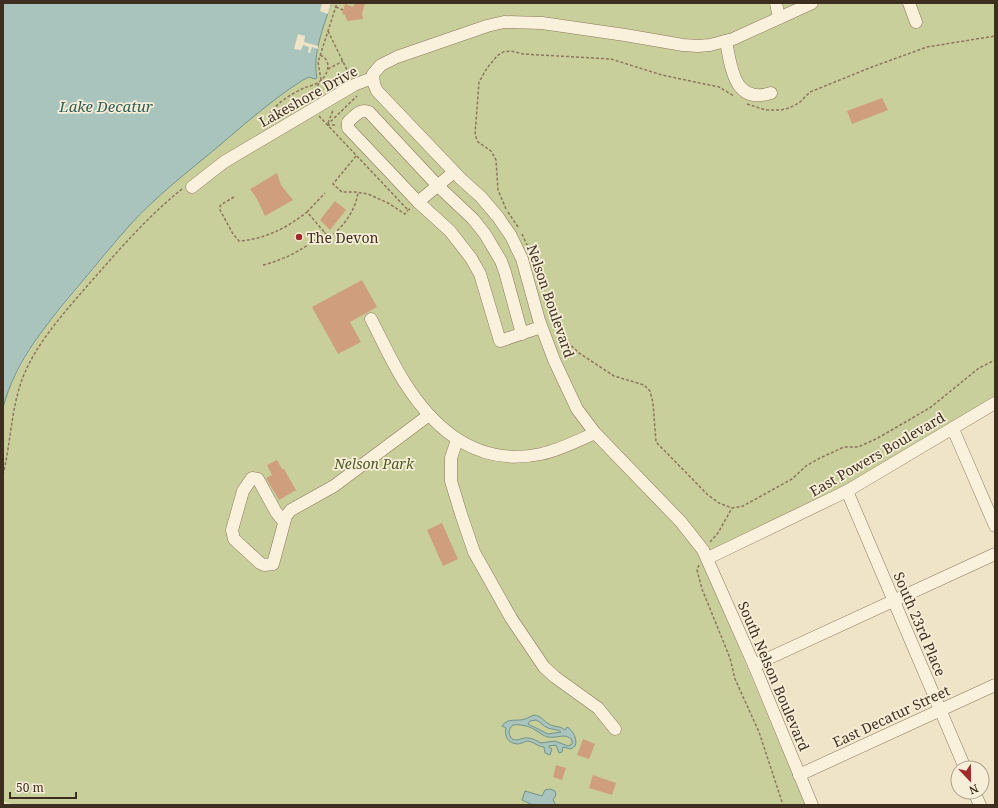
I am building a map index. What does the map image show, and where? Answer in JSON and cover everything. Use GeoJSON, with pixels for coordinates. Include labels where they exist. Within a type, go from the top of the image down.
{"type":"FeatureCollection","features":[{"type":"Feature","properties":{"kind":"street"},"geometry":{"type":"LineString","coordinates":[[776,3],[779,18]]}},
{"type":"Feature","properties":{"kind":"street","name":"Lakeshore Drive"},"geometry":{"type":"LineString","coordinates":[[194,186],[224,162],[274,132],[314,110],[356,91],[372,78],[374,71],[381,65],[398,57],[486,26],[504,22],[523,21],[565,26],[683,46],[710,45],[747,34],[812,3]]}},
{"type":"Feature","properties":{"kind":"street"},"geometry":{"type":"LineString","coordinates":[[909,3],[916,22]]}},
{"type":"Feature","properties":{"kind":"street"},"geometry":{"type":"LineString","coordinates":[[726,41],[734,76],[742,90],[751,95],[761,96],[771,93]]}},
{"type":"Feature","properties":{"kind":"street","name":"Nelson Boulevard"},"geometry":{"type":"LineString","coordinates":[[372,78],[377,91],[454,172],[481,197],[498,217],[511,236],[522,259],[542,327],[554,360],[576,409],[595,433],[690,532],[708,558]]}},
{"type":"Feature","properties":{"kind":"street"},"geometry":{"type":"LineString","coordinates":[[522,334],[506,272],[494,249],[473,219],[438,186],[369,112],[363,110],[356,114],[348,122],[348,128],[418,202],[450,231],[471,258],[480,274],[500,341],[522,334],[542,327]]}},
{"type":"Feature","properties":{"kind":"street"},"geometry":{"type":"LineString","coordinates":[[418,202],[454,172]]}},
{"type":"Feature","properties":{"kind":"street"},"geometry":{"type":"LineString","coordinates":[[371,319],[405,384],[429,415],[457,440],[466,445],[500,457],[513,457],[541,454],[556,450],[595,433]]}},
{"type":"Feature","properties":{"kind":"street","name":"East Powers Boulevard"},"geometry":{"type":"LineString","coordinates":[[708,558],[847,492],[995,403]]}},
{"type":"Feature","properties":{"kind":"street"},"geometry":{"type":"LineString","coordinates":[[284,522],[276,512],[258,479],[252,478],[242,491],[232,530],[234,539],[260,563],[264,565],[273,564],[286,516],[291,510],[320,496],[429,415]]}},
{"type":"Feature","properties":{"kind":"street"},"geometry":{"type":"LineString","coordinates":[[953,429],[995,526]]}},
{"type":"Feature","properties":{"kind":"street"},"geometry":{"type":"LineString","coordinates":[[457,440],[451,458],[451,481],[474,552],[511,618],[544,667],[555,677],[598,708],[615,729]]}},
{"type":"Feature","properties":{"kind":"street","name":"South 23rd Place"},"geometry":{"type":"LineString","coordinates":[[847,492],[962,760]]}},
{"type":"Feature","properties":{"kind":"street"},"geometry":{"type":"LineString","coordinates":[[754,665],[995,554]]}},
{"type":"Feature","properties":{"kind":"street","name":"South Nelson Boulevard"},"geometry":{"type":"LineString","coordinates":[[708,558],[812,805]]}},
{"type":"Feature","properties":{"kind":"street","name":"East Decatur Street"},"geometry":{"type":"LineString","coordinates":[[799,775],[995,685]]}},
{"type":"Feature","properties":{"kind":"path"},"geometry":{"type":"LineString","coordinates":[[321,80],[318,62],[337,3]]}},
{"type":"Feature","properties":{"kind":"path"},"geometry":{"type":"LineString","coordinates":[[336,7],[343,10]]}},
{"type":"Feature","properties":{"kind":"path"},"geometry":{"type":"LineString","coordinates":[[328,31],[356,91],[327,125],[408,210]]}},
{"type":"Feature","properties":{"kind":"path"},"geometry":{"type":"LineString","coordinates":[[743,103],[766,110],[781,110],[794,106],[810,92],[927,47],[995,36]]}},
{"type":"Feature","properties":{"kind":"path"},"geometry":{"type":"LineString","coordinates":[[528,247],[526,240],[514,219],[505,208],[498,190],[496,160],[491,151],[478,142],[475,136],[479,82],[487,68],[497,56],[503,52],[511,51],[523,54],[612,60],[662,75],[719,87],[735,98]]}},
{"type":"Feature","properties":{"kind":"path"},"geometry":{"type":"LineString","coordinates":[[314,110],[310,97],[319,82],[325,76],[328,69],[327,60],[320,55]]}},
{"type":"Feature","properties":{"kind":"path"},"geometry":{"type":"LineString","coordinates":[[328,69],[343,61]]}},
{"type":"Feature","properties":{"kind":"path"},"geometry":{"type":"LineString","coordinates":[[274,132],[267,120],[270,114],[280,103],[291,95],[319,82]]}},
{"type":"Feature","properties":{"kind":"path"},"geometry":{"type":"LineString","coordinates":[[356,156],[333,184],[342,192],[358,192],[368,194],[388,203],[405,214],[418,202]]}},
{"type":"Feature","properties":{"kind":"path"},"geometry":{"type":"LineString","coordinates":[[3,475],[8,456],[15,401],[19,387],[28,366],[45,338],[93,279],[149,218],[186,185],[194,186]]}},
{"type":"Feature","properties":{"kind":"path"},"geometry":{"type":"LineString","coordinates":[[307,212],[329,236],[333,235],[352,213],[357,202],[358,192]]}},
{"type":"Feature","properties":{"kind":"path"},"geometry":{"type":"LineString","coordinates":[[234,197],[222,204],[220,206],[220,210],[233,234],[239,241],[263,237],[290,225],[307,212],[325,193]]}},
{"type":"Feature","properties":{"kind":"path"},"geometry":{"type":"LineString","coordinates":[[263,265],[290,256],[309,245],[325,232]]}},
{"type":"Feature","properties":{"kind":"path"},"geometry":{"type":"LineString","coordinates":[[541,289],[551,317],[561,336],[579,353],[614,376],[644,385],[650,391],[653,404],[656,442],[707,494],[719,503],[732,508],[743,506],[792,479],[806,466],[820,458],[844,448],[858,447],[883,435],[931,406],[979,368],[995,360]]}},
{"type":"Feature","properties":{"kind":"path"},"geometry":{"type":"LineString","coordinates":[[732,508],[718,533],[710,541],[708,558],[698,565],[697,570],[699,579],[730,658],[735,680],[759,732],[783,805]]}},
{"type":"Feature","properties":{"kind":"green space","name":"Nelson Park"},"geometry":{"type":"Polygon","coordinates":[[[331,3],[995,3],[995,398],[846,487],[701,558],[806,805],[13,805],[3,801],[3,408],[6,395],[27,355],[42,331],[130,225],[155,200],[263,108],[303,80],[309,77],[315,79],[317,78],[317,50],[331,3]]]}},
{"type":"Feature","properties":{"kind":"water","name":"Lake Decatur"},"geometry":{"type":"Polygon","coordinates":[[[3,3],[331,3],[317,50],[317,78],[315,79],[309,77],[303,80],[250,119],[173,184],[139,215],[69,297],[35,341],[16,373],[3,408],[3,3]]]}},
{"type":"Feature","properties":{"kind":"water"},"geometry":{"type":"Polygon","coordinates":[[[534,715],[539,716],[551,725],[565,730],[567,727],[569,728],[575,738],[575,746],[571,749],[563,747],[562,752],[559,753],[556,745],[549,746],[552,749],[550,755],[545,753],[544,747],[531,742],[527,741],[517,744],[507,739],[506,728],[502,726],[504,723],[522,720],[534,715]],[[536,720],[530,721],[528,724],[548,734],[561,732],[550,729],[536,720]],[[513,725],[509,730],[509,733],[514,740],[530,738],[541,743],[555,741],[568,746],[572,744],[572,740],[567,736],[548,737],[527,726],[513,725]]]}},
{"type":"Feature","properties":{"kind":"water"},"geometry":{"type":"Polygon","coordinates":[[[550,789],[555,791],[556,795],[553,800],[556,805],[533,805],[522,800],[525,791],[542,796],[545,790],[550,789]]]}},
{"type":"Feature","properties":{"kind":"pier"},"geometry":{"type":"Polygon","coordinates":[[[322,3],[331,3],[328,14],[320,11],[322,3]]]}},
{"type":"Feature","properties":{"kind":"pier"},"geometry":{"type":"Polygon","coordinates":[[[298,34],[305,36],[304,42],[318,46],[318,49],[312,47],[310,53],[308,53],[309,47],[303,45],[301,50],[294,49],[298,34]]]}},
{"type":"Feature","properties":{"kind":"building"},"geometry":{"type":"Polygon","coordinates":[[[355,3],[365,3],[362,14],[363,19],[347,21],[345,15],[342,14],[345,4],[353,7],[355,3]]]}},
{"type":"Feature","properties":{"kind":"building"},"geometry":{"type":"Polygon","coordinates":[[[882,98],[888,110],[852,124],[847,111],[882,98]]]}},
{"type":"Feature","properties":{"kind":"building"},"geometry":{"type":"Polygon","coordinates":[[[277,173],[281,185],[293,200],[265,216],[257,199],[250,189],[277,173]]]}},
{"type":"Feature","properties":{"kind":"building"},"geometry":{"type":"Polygon","coordinates":[[[335,201],[346,210],[330,230],[320,220],[335,201]]]}},
{"type":"Feature","properties":{"kind":"building"},"geometry":{"type":"Polygon","coordinates":[[[362,280],[377,307],[350,322],[361,342],[338,354],[312,307],[362,280]]]}},
{"type":"Feature","properties":{"kind":"building"},"geometry":{"type":"Polygon","coordinates":[[[277,460],[296,490],[279,500],[266,478],[272,475],[267,465],[277,460]]]}},
{"type":"Feature","properties":{"kind":"building"},"geometry":{"type":"Polygon","coordinates":[[[442,523],[458,559],[443,566],[427,530],[442,523]]]}},
{"type":"Feature","properties":{"kind":"building"},"geometry":{"type":"Polygon","coordinates":[[[583,739],[595,744],[589,759],[577,755],[583,739]]]}},
{"type":"Feature","properties":{"kind":"building"},"geometry":{"type":"Polygon","coordinates":[[[556,765],[566,768],[562,780],[553,777],[556,765]]]}},
{"type":"Feature","properties":{"kind":"building"},"geometry":{"type":"Polygon","coordinates":[[[593,775],[616,783],[612,795],[589,788],[593,775]]]}},
{"type":"Feature","properties":{"kind":"place","name":"The Devon"},"geometry":{"type":"Point","coordinates":[299,237]}}]}
